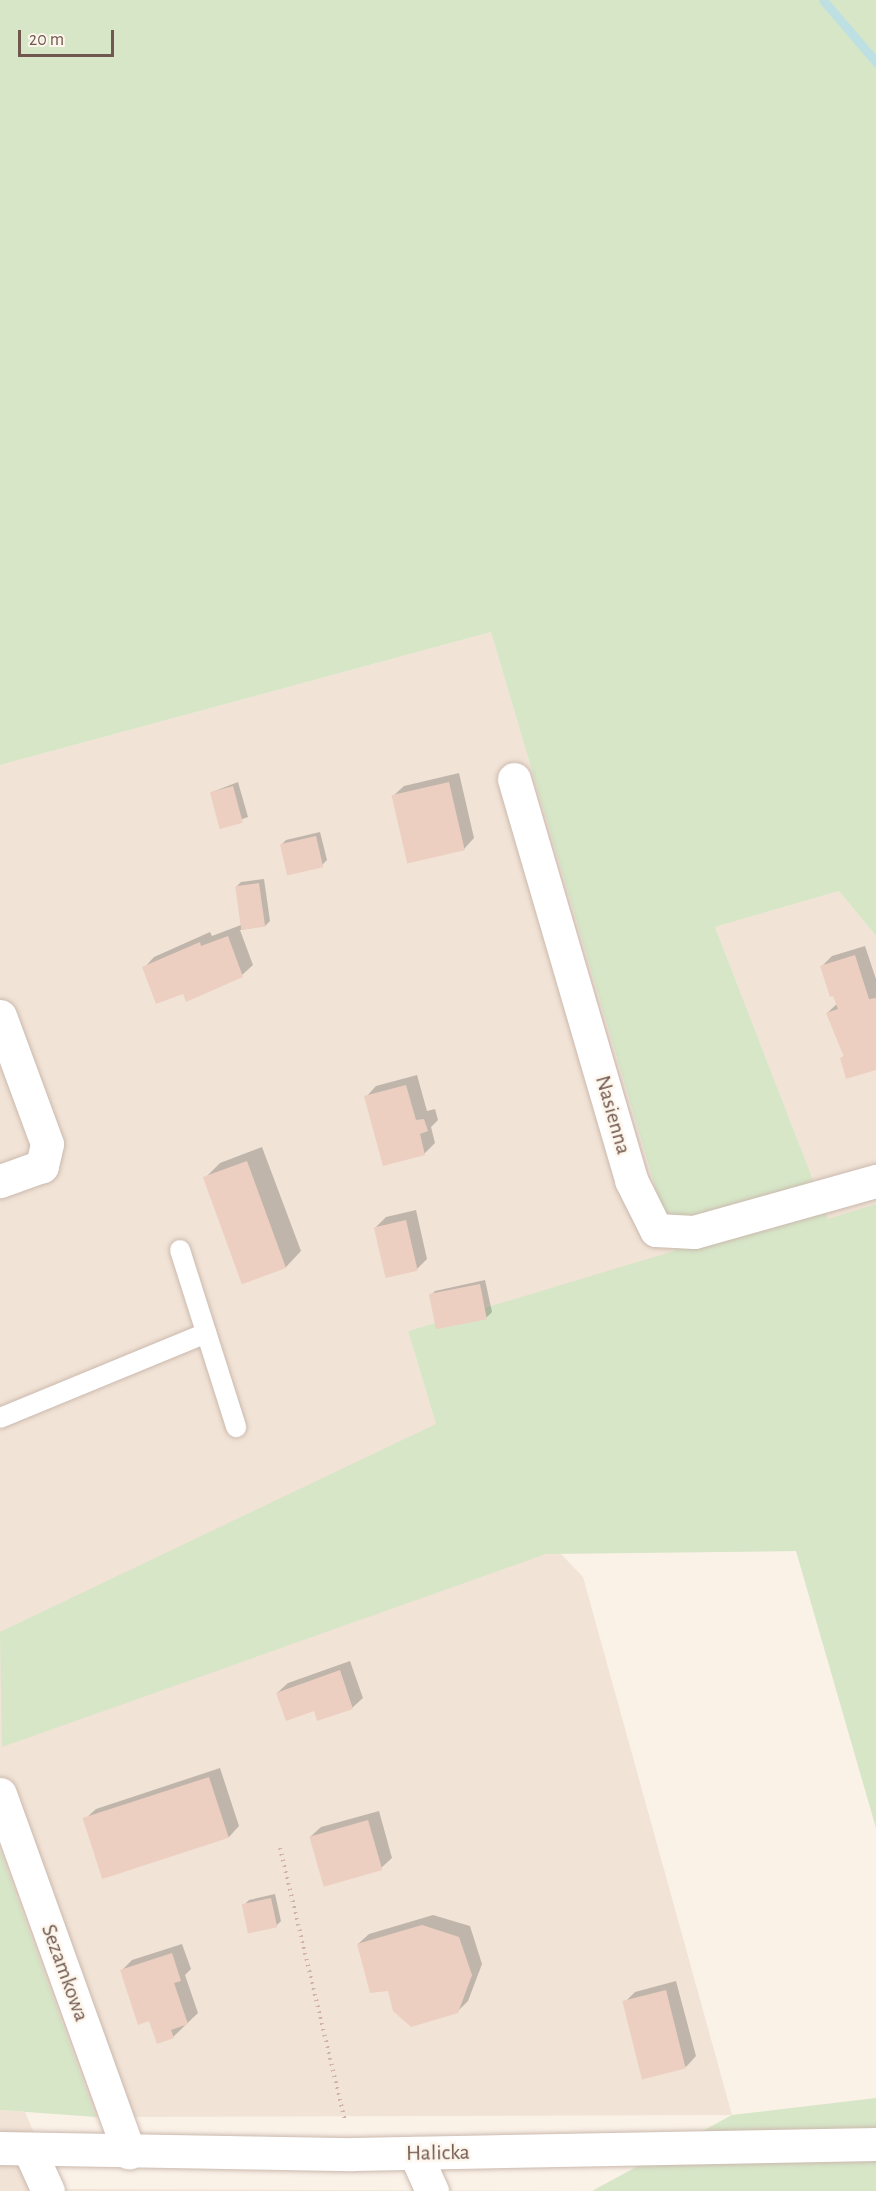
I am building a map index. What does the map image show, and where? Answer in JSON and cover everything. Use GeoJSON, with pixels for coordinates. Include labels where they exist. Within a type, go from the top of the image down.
{"type":"FeatureCollection","features":[{"type":"Feature","properties":{"kind":"street","name":"Nasienna"},"geometry":{"type":"LineString","coordinates":[[514,779],[631,1180],[656,1230],[694,1232],[876,1181]]}},
{"type":"Feature","properties":{"kind":"street"},"geometry":{"type":"LineString","coordinates":[[0,1016],[46,1144],[42,1166],[0,1181]]}},
{"type":"Feature","properties":{"kind":"street","name":"Sezamkowa"},"geometry":{"type":"LineString","coordinates":[[0,1794],[129,2152]]}},
{"type":"Feature","properties":{"kind":"street","name":"Halicka"},"geometry":{"type":"LineString","coordinates":[[14,2148],[129,2152],[353,2154],[876,2144]]}},
{"type":"Feature","properties":{"kind":"street"},"geometry":{"type":"LineString","coordinates":[[14,2148],[48,2191]]}},
{"type":"Feature","properties":{"kind":"street"},"geometry":{"type":"LineString","coordinates":[[415,2153],[432,2191]]}},
{"type":"Feature","properties":{"kind":"lane"},"geometry":{"type":"LineString","coordinates":[[180,1250],[236,1427]]}},
{"type":"Feature","properties":{"kind":"lane"},"geometry":{"type":"LineString","coordinates":[[0,1418],[206,1333]]}},
{"type":"Feature","properties":{"kind":"path"},"geometry":{"type":"LineString","coordinates":[[280,1848],[353,2154]]}},
{"type":"Feature","properties":{"kind":"shaded area"},"geometry":{"type":"Polygon","coordinates":[[[491,632],[674,1252],[408,1331],[436,1424],[583,1577],[732,2115],[96,2117],[0,1850],[0,765],[491,632]]]}},
{"type":"Feature","properties":{"kind":"shaded area"},"geometry":{"type":"Polygon","coordinates":[[[839,891],[876,936],[876,1204],[828,1220],[715,927],[839,891]]]}},
{"type":"Feature","properties":{"kind":"shaded area"},"geometry":{"type":"Polygon","coordinates":[[[0,2110],[25,2112],[58,2189],[592,2191],[0,2191],[0,2110]]]}},
{"type":"Feature","properties":{"kind":"green space"},"geometry":{"type":"Polygon","coordinates":[[[0,0],[876,0],[876,936],[839,891],[715,927],[828,1219],[876,1204],[876,1828],[796,1551],[546,1554],[2,1747],[0,1632],[436,1424],[408,1331],[674,1251],[491,632],[0,765],[0,0]]]}},
{"type":"Feature","properties":{"kind":"green space"},"geometry":{"type":"Polygon","coordinates":[[[0,1850],[96,2117],[0,2110],[0,1850]]]}},
{"type":"Feature","properties":{"kind":"green space"},"geometry":{"type":"Polygon","coordinates":[[[876,2098],[876,2191],[592,2191],[732,2115],[876,2098]]]}},
{"type":"Feature","properties":{"kind":"building"},"geometry":{"type":"Polygon","coordinates":[[[449,782],[465,850],[407,863],[392,795],[449,782]]]}},
{"type":"Feature","properties":{"kind":"building"},"geometry":{"type":"Polygon","coordinates":[[[233,786],[243,823],[220,829],[210,792],[233,786]]]}},
{"type":"Feature","properties":{"kind":"building"},"geometry":{"type":"Polygon","coordinates":[[[316,836],[323,867],[287,876],[280,844],[316,836]]]}},
{"type":"Feature","properties":{"kind":"building"},"geometry":{"type":"Polygon","coordinates":[[[259,883],[265,927],[241,930],[235,886],[259,883]]]}},
{"type":"Feature","properties":{"kind":"building"},"geometry":{"type":"Polygon","coordinates":[[[228,936],[243,977],[186,1002],[183,994],[156,1004],[142,967],[200,942],[201,946],[228,936]]]}},
{"type":"Feature","properties":{"kind":"building"},"geometry":{"type":"Polygon","coordinates":[[[855,955],[869,999],[876,998],[876,1070],[846,1079],[840,1058],[844,1057],[826,1013],[838,1009],[833,996],[830,997],[820,966],[855,955]]]}},
{"type":"Feature","properties":{"kind":"building"},"geometry":{"type":"Polygon","coordinates":[[[406,1085],[416,1120],[424,1119],[428,1131],[420,1134],[425,1155],[383,1166],[364,1096],[406,1085]]]}},
{"type":"Feature","properties":{"kind":"building"},"geometry":{"type":"Polygon","coordinates":[[[247,1161],[286,1268],[242,1284],[203,1177],[247,1161]]]}},
{"type":"Feature","properties":{"kind":"building"},"geometry":{"type":"Polygon","coordinates":[[[406,1220],[418,1271],[386,1278],[374,1227],[406,1220]]]}},
{"type":"Feature","properties":{"kind":"building"},"geometry":{"type":"Polygon","coordinates":[[[480,1284],[487,1319],[436,1329],[429,1294],[480,1284]]]}},
{"type":"Feature","properties":{"kind":"building"},"geometry":{"type":"Polygon","coordinates":[[[340,1670],[353,1709],[317,1721],[314,1711],[286,1721],[276,1693],[340,1670]]]}},
{"type":"Feature","properties":{"kind":"building"},"geometry":{"type":"Polygon","coordinates":[[[209,1777],[229,1838],[102,1879],[83,1818],[209,1777]]]}},
{"type":"Feature","properties":{"kind":"building"},"geometry":{"type":"Polygon","coordinates":[[[368,1820],[382,1870],[324,1887],[309,1837],[368,1820]]]}},
{"type":"Feature","properties":{"kind":"building"},"geometry":{"type":"Polygon","coordinates":[[[271,1898],[277,1927],[248,1934],[242,1904],[271,1898]]]}},
{"type":"Feature","properties":{"kind":"building"},"geometry":{"type":"Polygon","coordinates":[[[422,1925],[459,1937],[472,1975],[458,2013],[411,2027],[393,2011],[388,1991],[370,1993],[357,1944],[422,1925]]]}},
{"type":"Feature","properties":{"kind":"building"},"geometry":{"type":"Polygon","coordinates":[[[172,1953],[181,1981],[174,1983],[188,2024],[171,2030],[174,2038],[157,2044],[149,2021],[138,2025],[120,1970],[172,1953]]]}},
{"type":"Feature","properties":{"kind":"building"},"geometry":{"type":"Polygon","coordinates":[[[666,1990],[686,2069],[642,2079],[622,2001],[666,1990]]]}},
{"type":"Feature","properties":{"kind":"waterway"},"geometry":{"type":"LineString","coordinates":[[823,0],[876,62]]}}]}
